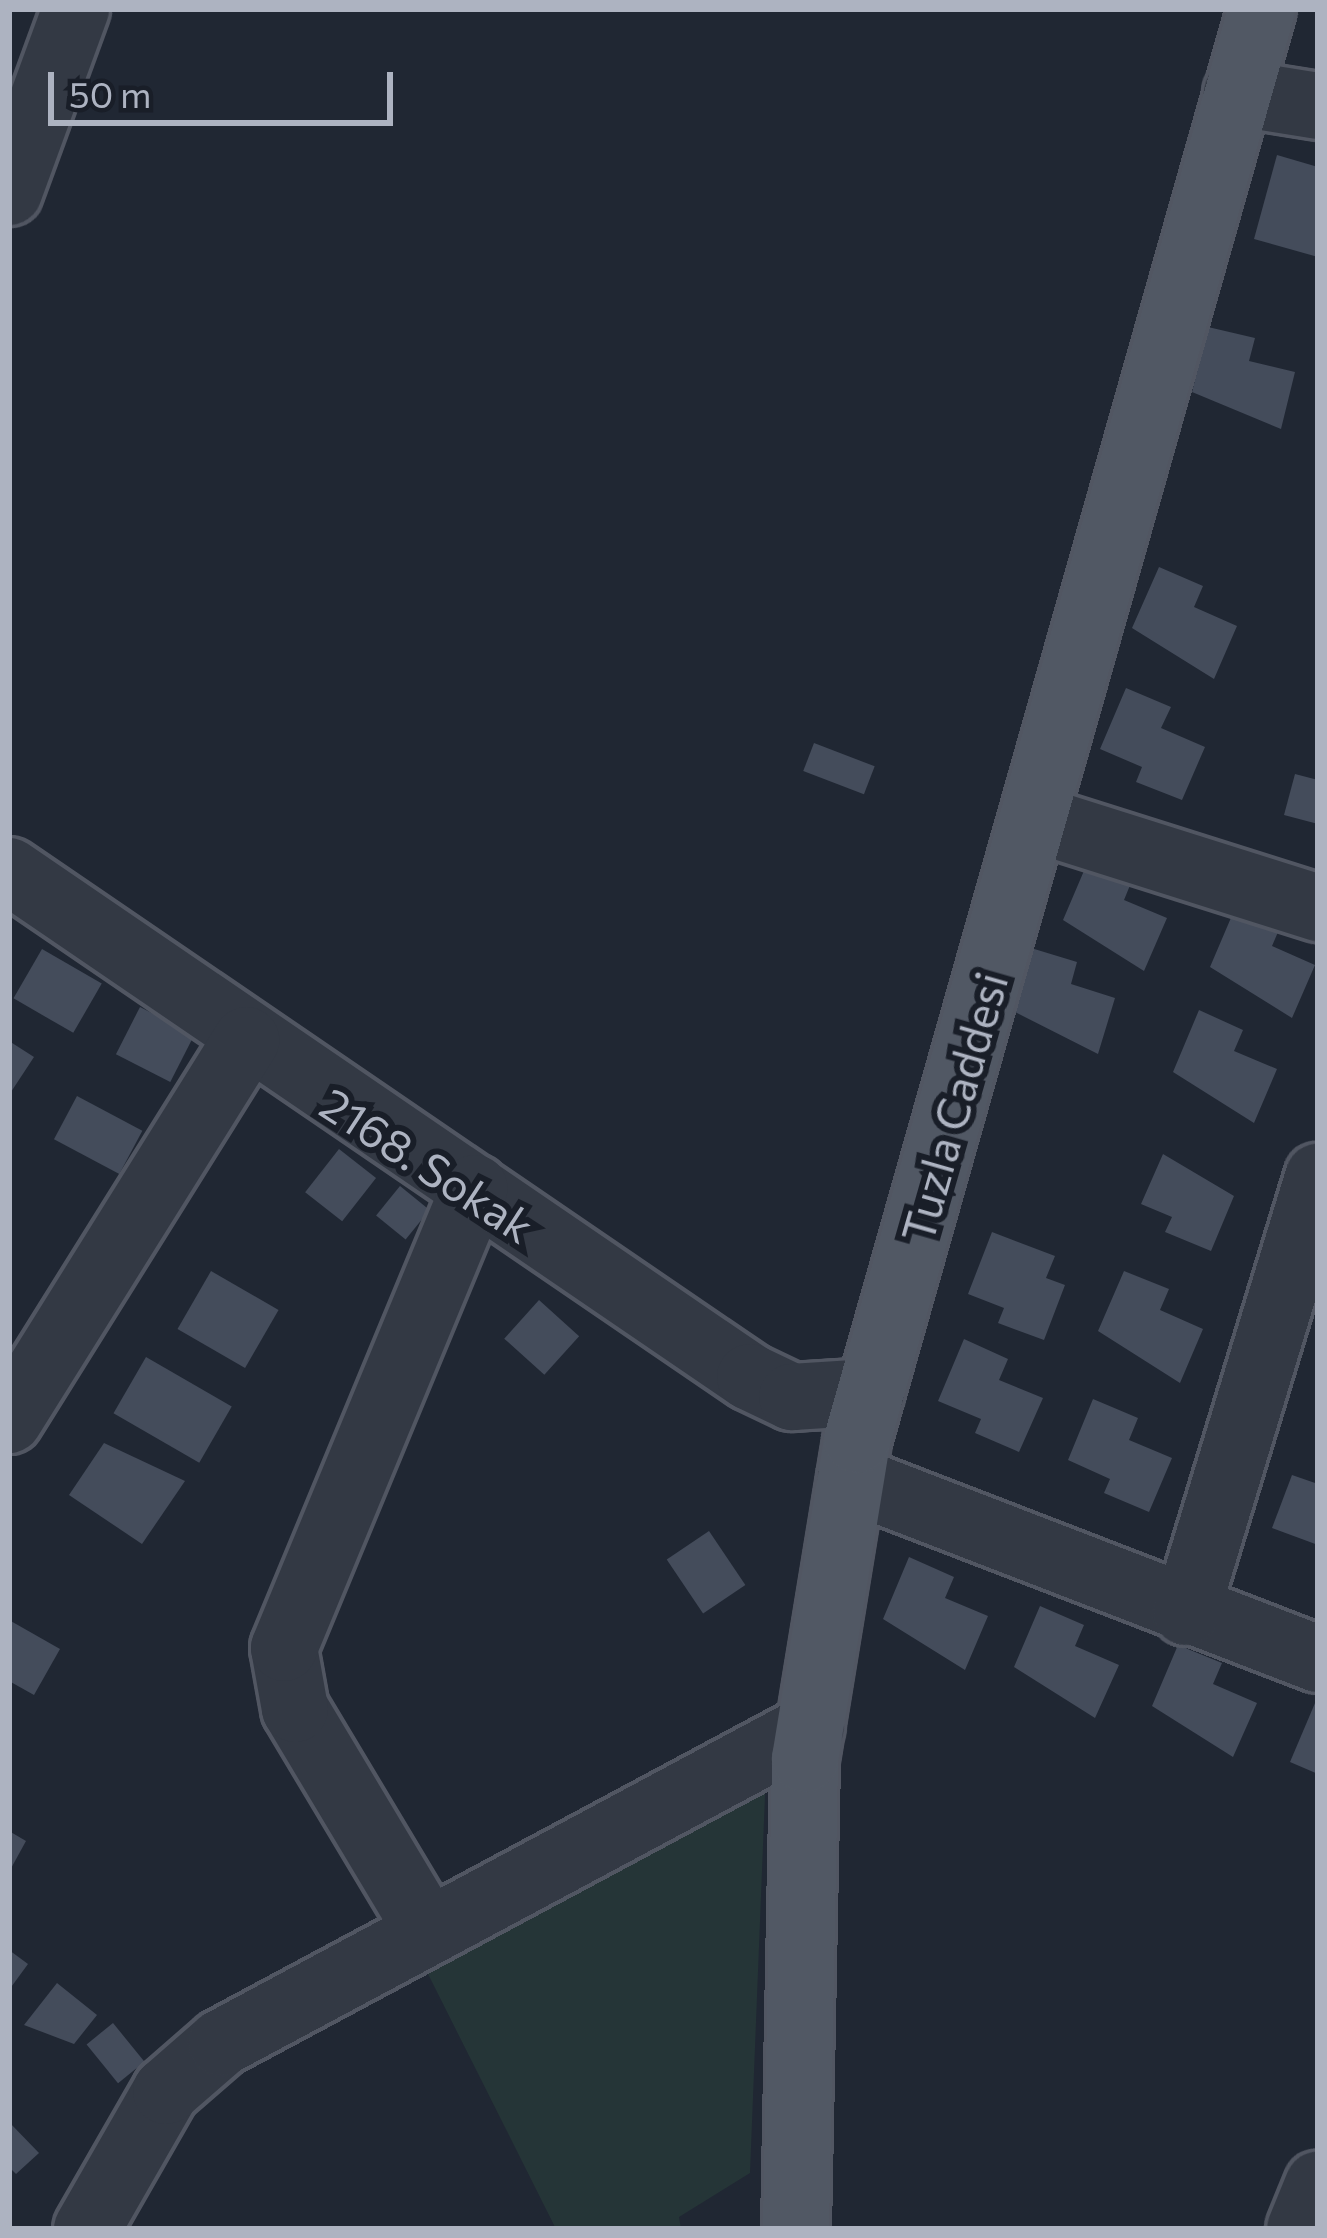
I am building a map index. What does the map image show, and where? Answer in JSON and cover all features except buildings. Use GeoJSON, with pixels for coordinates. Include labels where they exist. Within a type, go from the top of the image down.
{"type":"FeatureCollection","features":[{"type":"Feature","properties":{"kind":"main road","name":"Tuzla Caddesi"},"geometry":{"type":"LineString","coordinates":[[796,2229],[811,1727],[851,1479],[871,1392],[1262,9]]}},
{"type":"Feature","properties":{"kind":"street"},"geometry":{"type":"LineString","coordinates":[[9,192],[76,9]]}},
{"type":"Feature","properties":{"kind":"street"},"geometry":{"type":"LineString","coordinates":[[1237,93],[1318,106]]}},
{"type":"Feature","properties":{"kind":"street"},"geometry":{"type":"LineString","coordinates":[[1036,819],[1318,908]]}},
{"type":"Feature","properties":{"kind":"street","name":"2168. Sokak"},"geometry":{"type":"LineString","coordinates":[[9,871],[246,1040],[751,1377],[792,1397],[871,1392]]}},
{"type":"Feature","properties":{"kind":"street"},"geometry":{"type":"LineString","coordinates":[[9,1420],[246,1040]]}},
{"type":"Feature","properties":{"kind":"street"},"geometry":{"type":"LineString","coordinates":[[1186,1612],[1318,1177]]}},
{"type":"Feature","properties":{"kind":"street"},"geometry":{"type":"LineString","coordinates":[[428,1931],[295,1709],[284,1648],[474,1191]]}},
{"type":"Feature","properties":{"kind":"street"},"geometry":{"type":"LineString","coordinates":[[851,1479],[1186,1612],[1318,1659]]}},
{"type":"Feature","properties":{"kind":"street"},"geometry":{"type":"LineString","coordinates":[[87,2229],[166,2091],[207,2055],[811,1727]]}},
{"type":"Feature","properties":{"kind":"street"},"geometry":{"type":"LineString","coordinates":[[1300,2229],[1318,2185]]}},
{"type":"Feature","properties":{"kind":"shaded area"},"geometry":{"type":"Polygon","coordinates":[[[766,1770],[750,2173],[679,2217],[681,2229],[556,2229],[420,1958],[766,1770]]]}}]}
